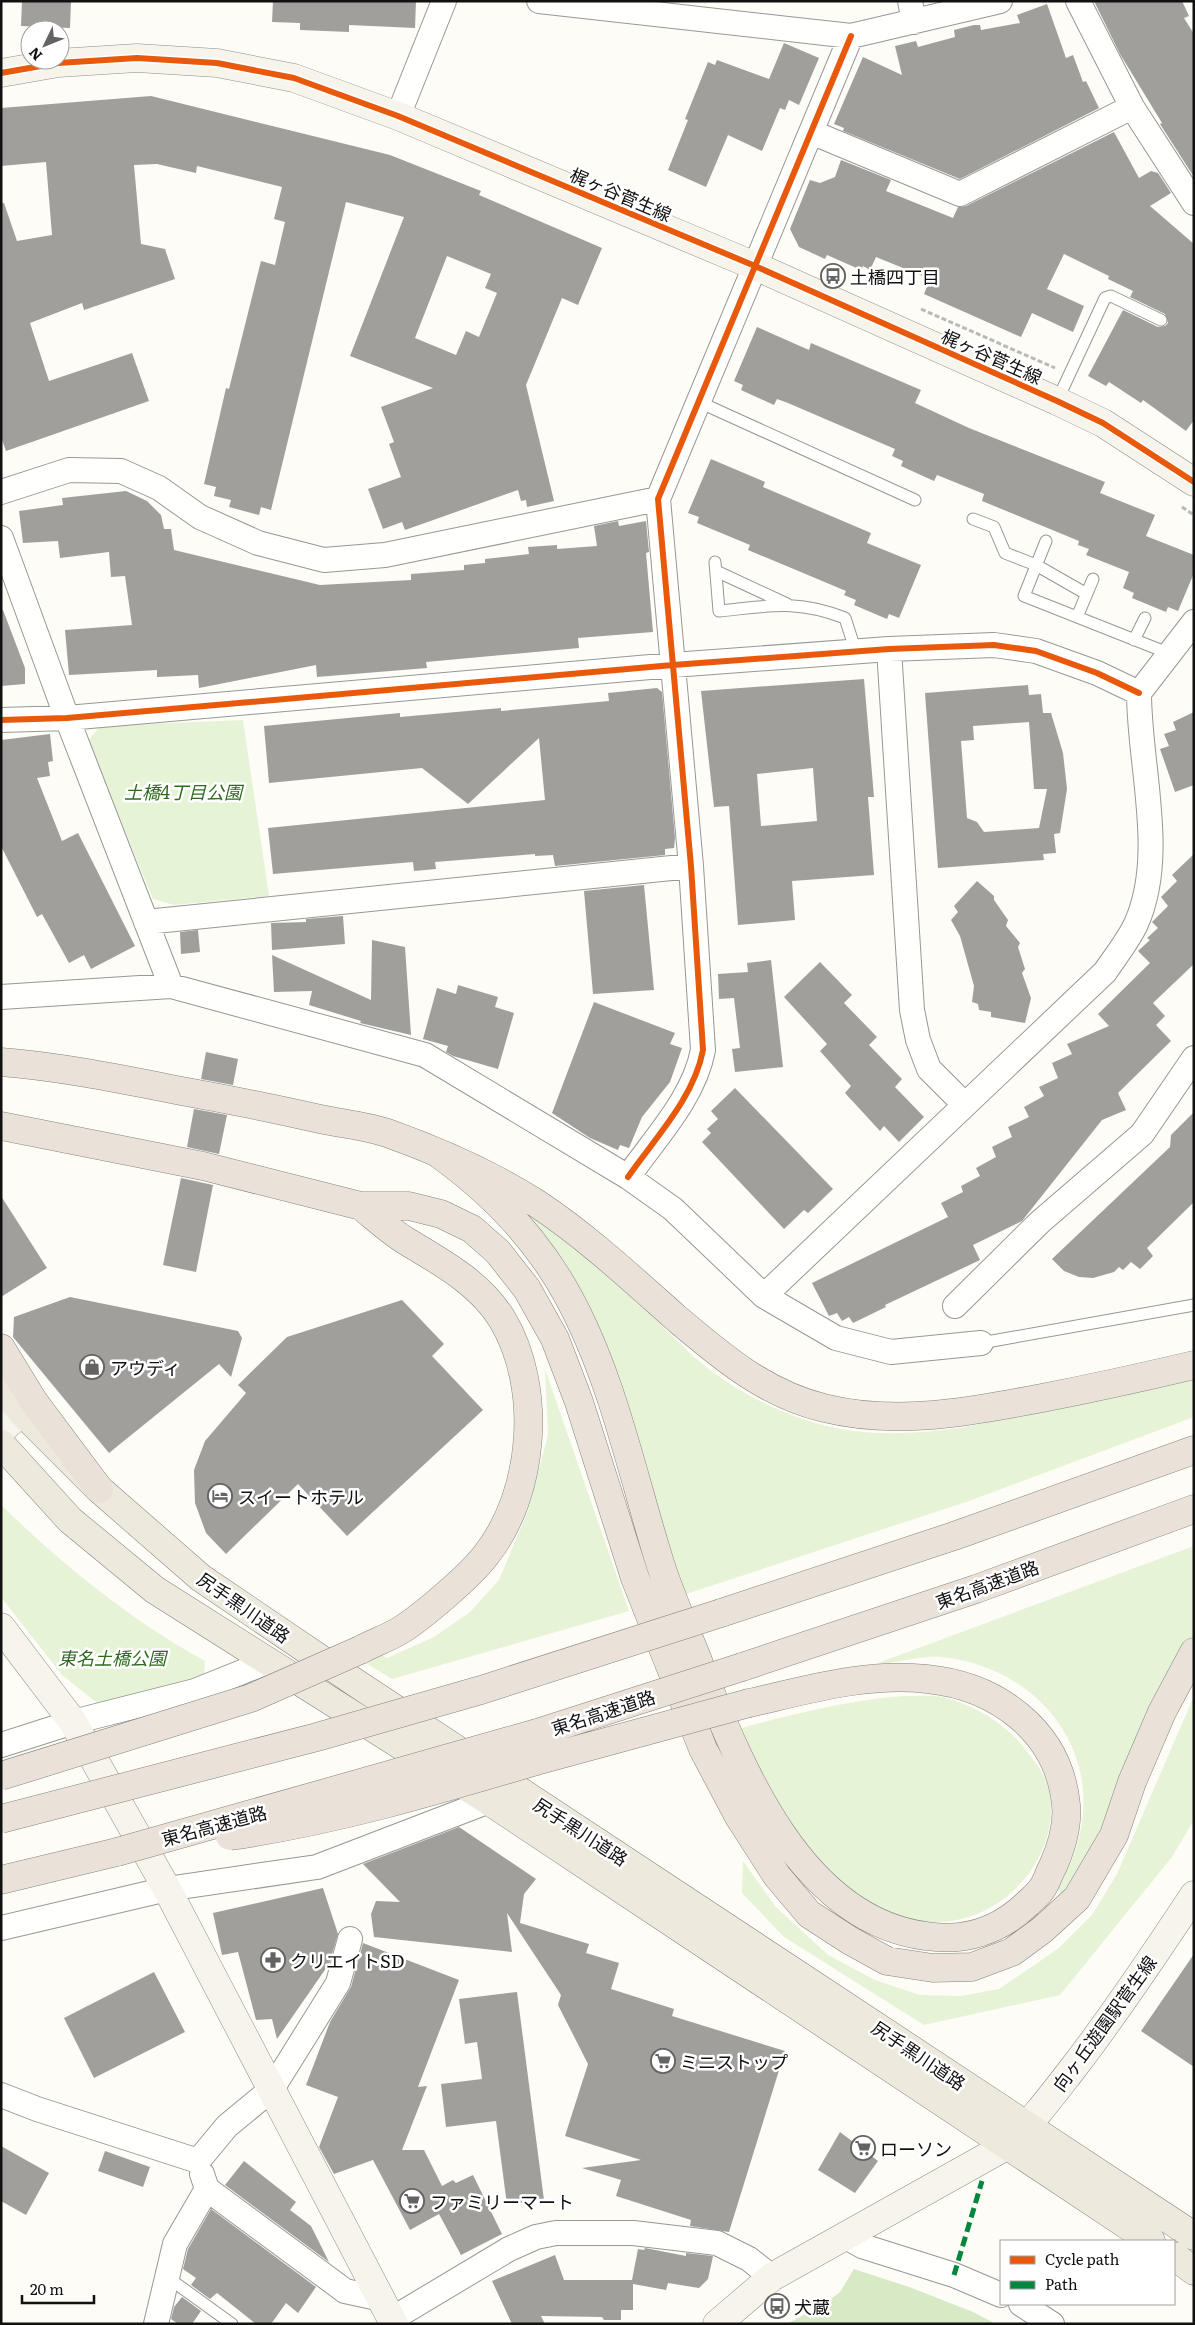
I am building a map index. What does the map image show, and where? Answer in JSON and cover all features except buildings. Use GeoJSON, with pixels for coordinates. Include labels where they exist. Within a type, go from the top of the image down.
{"type":"FeatureCollection","features":[{"type":"Feature","properties":{"kind":"highway"},"geometry":{"type":"LineString","coordinates":[[1,1062],[43,1065],[241,1102],[386,1133],[436,1152],[496,1179],[546,1210],[606,1258],[719,1355],[753,1380],[785,1395],[821,1408],[868,1417],[905,1418],[945,1415],[1076,1391],[1194,1365]]}},
{"type":"Feature","properties":{"kind":"highway"},"geometry":{"type":"LineString","coordinates":[[1,1126],[203,1166],[361,1206],[409,1206],[441,1214],[472,1229],[498,1252],[527,1290],[555,1339],[579,1402],[635,1578],[703,1749],[738,1817],[777,1876],[809,1914],[887,1961],[933,1968],[972,1967],[1012,1952],[1042,1930],[1076,1898],[1114,1836],[1132,1782],[1162,1712],[1194,1652]]}},
{"type":"Feature","properties":{"kind":"highway"},"geometry":{"type":"LineString","coordinates":[[1,1146],[51,1136]]}},
{"type":"Feature","properties":{"kind":"highway"},"geometry":{"type":"LineString","coordinates":[[117,1852],[311,1823],[412,1798],[596,1744],[749,1703],[827,1685],[885,1677],[926,1678],[963,1685],[992,1697],[1024,1719],[1047,1746],[1061,1778],[1067,1809],[1062,1841],[1042,1889],[1013,1917],[979,1934],[942,1939],[905,1934],[864,1917],[819,1879],[786,1840],[762,1802],[728,1734],[661,1568],[597,1360],[571,1300],[552,1268],[520,1226],[495,1199],[436,1152]]}},
{"type":"Feature","properties":{"kind":"highway"},"geometry":{"type":"LineString","coordinates":[[1,1776],[251,1698],[360,1650],[401,1629],[451,1590],[486,1556],[508,1518],[522,1480],[529,1426],[526,1388],[518,1352],[501,1318],[472,1285],[442,1261],[404,1240],[361,1206]]}},
{"type":"Feature","properties":{"kind":"highway"},"geometry":{"type":"LineString","coordinates":[[1,1348],[28,1407],[99,1489]]}},
{"type":"Feature","properties":{"kind":"highway"},"geometry":{"type":"LineString","coordinates":[[1,1818],[317,1737],[481,1690],[954,1536],[1194,1450]]}},
{"type":"Feature","properties":{"kind":"highway","name":"東名高速道路"},"geometry":{"type":"LineString","coordinates":[[1,1880],[117,1852],[537,1733],[742,1668],[976,1589],[1194,1509]]}},
{"type":"Feature","properties":{"kind":"main road"},"geometry":{"type":"LineString","coordinates":[[1,1387],[28,1407]]}},
{"type":"Feature","properties":{"kind":"main road","name":"尻手黒川道路"},"geometry":{"type":"LineString","coordinates":[[1,1444],[70,1520],[155,1590],[1017,2136],[1194,2236]]}},
{"type":"Feature","properties":{"kind":"main road","name":"尻手黒川道路"},"geometry":{"type":"LineString","coordinates":[[99,1489],[201,1578],[1017,2136],[1038,2168],[1149,2240]]}},
{"type":"Feature","properties":{"kind":"main road"},"geometry":{"type":"LineString","coordinates":[[1175,2257],[1194,2271]]}},
{"type":"Feature","properties":{"kind":"street"},"geometry":{"type":"LineString","coordinates":[[398,116],[444,1]]}},
{"type":"Feature","properties":{"kind":"street"},"geometry":{"type":"LineString","coordinates":[[538,1],[851,36],[912,11],[1000,1]]}},
{"type":"Feature","properties":{"kind":"street"},"geometry":{"type":"LineString","coordinates":[[1078,1],[1132,107],[1194,203]]}},
{"type":"Feature","properties":{"kind":"street"},"geometry":{"type":"LineString","coordinates":[[628,1177],[691,1088],[704,1050],[658,499],[851,36]]}},
{"type":"Feature","properties":{"kind":"street","name":"梶ヶ谷菅生線"},"geometry":{"type":"LineString","coordinates":[[1,73],[58,63],[138,58],[217,64],[294,78],[398,116],[755,266],[1057,401],[1103,422],[1194,482]]}},
{"type":"Feature","properties":{"kind":"street"},"geometry":{"type":"LineString","coordinates":[[811,132],[960,194],[1132,107]]}},
{"type":"Feature","properties":{"kind":"street"},"geometry":{"type":"LineString","coordinates":[[1,492],[69,470],[121,471],[159,488],[200,517],[258,543],[324,560],[385,556],[658,499]]}},
{"type":"Feature","properties":{"kind":"street"},"geometry":{"type":"LineString","coordinates":[[1,538],[67,718],[171,986]]}},
{"type":"Feature","properties":{"kind":"street"},"geometry":{"type":"LineString","coordinates":[[764,1296],[1105,972],[1136,924],[1149,881],[1150,861],[1150,832],[1139,693],[1168,653],[1194,622]]}},
{"type":"Feature","properties":{"kind":"street"},"geometry":{"type":"LineString","coordinates":[[1,720],[67,718],[673,665],[889,649],[994,645],[1036,651],[1097,673],[1139,693]]}},
{"type":"Feature","properties":{"kind":"street"},"geometry":{"type":"LineString","coordinates":[[889,649],[912,1010],[918,1040],[929,1069],[964,1104]]}},
{"type":"Feature","properties":{"kind":"street"},"geometry":{"type":"LineString","coordinates":[[146,922],[690,866]]}},
{"type":"Feature","properties":{"kind":"street"},"geometry":{"type":"LineString","coordinates":[[1,997],[171,986],[425,1055],[628,1177],[673,1209],[764,1296],[836,1338],[891,1352],[981,1343]]}},
{"type":"Feature","properties":{"kind":"street"},"geometry":{"type":"LineString","coordinates":[[955,1306],[1040,1222],[1142,1134],[1194,1058]]}},
{"type":"Feature","properties":{"kind":"street"},"geometry":{"type":"LineString","coordinates":[[1,1430],[28,1407]]}},
{"type":"Feature","properties":{"kind":"street"},"geometry":{"type":"LineString","coordinates":[[1,1627],[73,1722],[168,1889],[389,2314]]}},
{"type":"Feature","properties":{"kind":"street"},"geometry":{"type":"LineString","coordinates":[[1,1745],[73,1722],[195,1691],[267,1662]]}},
{"type":"Feature","properties":{"kind":"street"},"geometry":{"type":"LineString","coordinates":[[1,1928],[168,1889],[317,1868],[489,1801]]}},
{"type":"Feature","properties":{"kind":"street","name":"向ヶ丘遊園駅菅生線"},"geometry":{"type":"LineString","coordinates":[[1017,2136],[1137,1982],[1194,1896]]}},
{"type":"Feature","properties":{"kind":"street"},"geometry":{"type":"LineString","coordinates":[[198,2161],[227,2126],[272,2089],[338,1983],[350,1939]]}},
{"type":"Feature","properties":{"kind":"street"},"geometry":{"type":"LineString","coordinates":[[1,2094],[37,2109],[198,2161]]}},
{"type":"Feature","properties":{"kind":"street"},"geometry":{"type":"LineString","coordinates":[[724,2321],[772,2277],[1017,2136]]}},
{"type":"Feature","properties":{"kind":"street"},"geometry":{"type":"LineString","coordinates":[[198,2161],[207,2188],[345,2291],[389,2314]]}},
{"type":"Feature","properties":{"kind":"street"},"geometry":{"type":"LineString","coordinates":[[156,2324],[175,2244],[207,2188]]}},
{"type":"Feature","properties":{"kind":"street"},"geometry":{"type":"LineString","coordinates":[[389,2314],[509,2249],[536,2237],[556,2234],[633,2233],[717,2243],[749,2259],[772,2277]]}},
{"type":"Feature","properties":{"kind":"street"},"geometry":{"type":"LineString","coordinates":[[844,2236],[862,2246],[954,2275],[1000,2295]]}},
{"type":"Feature","properties":{"kind":"street"},"geometry":{"type":"LineString","coordinates":[[1023,2305],[1052,2324]]}},
{"type":"Feature","properties":{"kind":"lane"},"geometry":{"type":"LineString","coordinates":[[1057,401],[1105,298],[1111,296],[1161,320]]}},
{"type":"Feature","properties":{"kind":"lane"},"geometry":{"type":"LineString","coordinates":[[699,402],[915,500]]}},
{"type":"Feature","properties":{"kind":"lane"},"geometry":{"type":"LineString","coordinates":[[973,519],[994,527],[1005,553],[1036,565],[1085,593]]}},
{"type":"Feature","properties":{"kind":"lane"},"geometry":{"type":"LineString","coordinates":[[1046,541],[1024,596],[1168,653]]}},
{"type":"Feature","properties":{"kind":"lane"},"geometry":{"type":"LineString","coordinates":[[788,604],[715,567],[719,611],[788,604],[822,609],[845,618],[856,652]]}},
{"type":"Feature","properties":{"kind":"lane"},"geometry":{"type":"LineString","coordinates":[[1077,617],[1085,593],[1093,579]]}},
{"type":"Feature","properties":{"kind":"lane"},"geometry":{"type":"LineString","coordinates":[[1134,640],[1145,618]]}},
{"type":"Feature","properties":{"kind":"lane"},"geometry":{"type":"LineString","coordinates":[[981,1343],[1194,1305]]}},
{"type":"Feature","properties":{"kind":"lane"},"geometry":{"type":"LineString","coordinates":[[168,2277],[232,2324]]}},
{"type":"Feature","properties":{"kind":"green space","name":"土橋4丁目公園"},"geometry":{"type":"Polygon","coordinates":[[[243,720],[269,896],[174,905],[153,899],[88,741],[100,726],[243,720]]]}},
{"type":"Feature","properties":{"kind":"green space"},"geometry":{"type":"Polygon","coordinates":[[[525,1213],[604,1273],[710,1370],[750,1396],[794,1416],[840,1429],[863,1432],[901,1433],[939,1430],[965,1427],[1194,1378],[1194,1417],[969,1501],[680,1596],[525,1213]]]}},
{"type":"Feature","properties":{"kind":"green space"},"geometry":{"type":"Polygon","coordinates":[[[545,1369],[629,1611],[392,1679],[364,1662],[380,1654],[387,1658],[434,1637],[470,1612],[499,1580],[528,1511],[548,1435],[545,1369]]]}},
{"type":"Feature","properties":{"kind":"green space","name":"東名土橋公園"},"geometry":{"type":"Polygon","coordinates":[[[1,1505],[48,1549],[98,1590],[177,1645],[205,1661],[204,1675],[102,1707],[62,1675],[1,1597],[1,1505]]]}},
{"type":"Feature","properties":{"kind":"green space"},"geometry":{"type":"Polygon","coordinates":[[[1194,1546],[1194,1641],[1086,1865],[1061,1894],[1056,1888],[1072,1859],[1082,1822],[1083,1787],[1075,1754],[1060,1725],[1038,1700],[1011,1679],[978,1665],[934,1657],[916,1658],[867,1667],[1194,1546]]]}},
{"type":"Feature","properties":{"kind":"green space"},"geometry":{"type":"Polygon","coordinates":[[[905,1696],[943,1697],[954,1700],[976,1709],[996,1721],[1022,1745],[1042,1772],[1049,1790],[1051,1816],[1046,1841],[1035,1864],[1020,1884],[1001,1901],[979,1913],[955,1921],[929,1922],[906,1918],[873,1904],[844,1884],[827,1868],[797,1831],[771,1791],[738,1729],[841,1704],[905,1696]]]}},
{"type":"Feature","properties":{"kind":"green space"},"geometry":{"type":"Polygon","coordinates":[[[1194,1696],[1194,1820],[1172,1857],[1060,1995],[924,2025],[784,1937],[742,1893],[743,1861],[775,1906],[828,1955],[875,1980],[920,1995],[961,1996],[999,1989],[1059,1948],[1092,1915],[1117,1874],[1194,1696]]]}},
{"type":"Feature","properties":{"kind":"green space"},"geometry":{"type":"Polygon","coordinates":[[[854,2269],[912,2288],[973,2312],[996,2324],[787,2324],[824,2304],[840,2292],[854,2269]]]}},
{"type":"Feature","properties":{"kind":"marked path"},"geometry":{"type":"LineString","coordinates":[[954,2275],[982,2181]]}},
{"type":"Feature","properties":{"kind":"cycle path"},"geometry":{"type":"LineString","coordinates":[[628,1177],[682,1101],[691,1085],[703,1050],[691,866],[658,499],[851,36]]}},
{"type":"Feature","properties":{"kind":"cycle path"},"geometry":{"type":"LineString","coordinates":[[1,73],[58,63],[137,58],[217,63],[294,78],[398,116],[755,266],[1057,401],[1103,423],[1194,482]]}},
{"type":"Feature","properties":{"kind":"cycle path"},"geometry":{"type":"LineString","coordinates":[[1,720],[67,718],[673,665],[889,649],[994,645],[1036,651],[1097,673],[1139,693]]}},
{"type":"Feature","properties":{"kind":"place","name":"土橋四丁目"},"geometry":{"type":"Point","coordinates":[833,276]}},
{"type":"Feature","properties":{"kind":"place","name":"アウディ"},"geometry":{"type":"Point","coordinates":[92,1367]}},
{"type":"Feature","properties":{"kind":"place","name":"スイートホテル"},"geometry":{"type":"Point","coordinates":[220,1496]}},
{"type":"Feature","properties":{"kind":"place","name":"クリエイトSD"},"geometry":{"type":"Point","coordinates":[273,1960]}},
{"type":"Feature","properties":{"kind":"place","name":"ミニストップ"},"geometry":{"type":"Point","coordinates":[663,2061]}},
{"type":"Feature","properties":{"kind":"place","name":"ローソン"},"geometry":{"type":"Point","coordinates":[863,2148]}},
{"type":"Feature","properties":{"kind":"place","name":"ファミリーマート"},"geometry":{"type":"Point","coordinates":[412,2201]}},
{"type":"Feature","properties":{"kind":"place","name":"犬蔵"},"geometry":{"type":"Point","coordinates":[777,2306]}}]}
